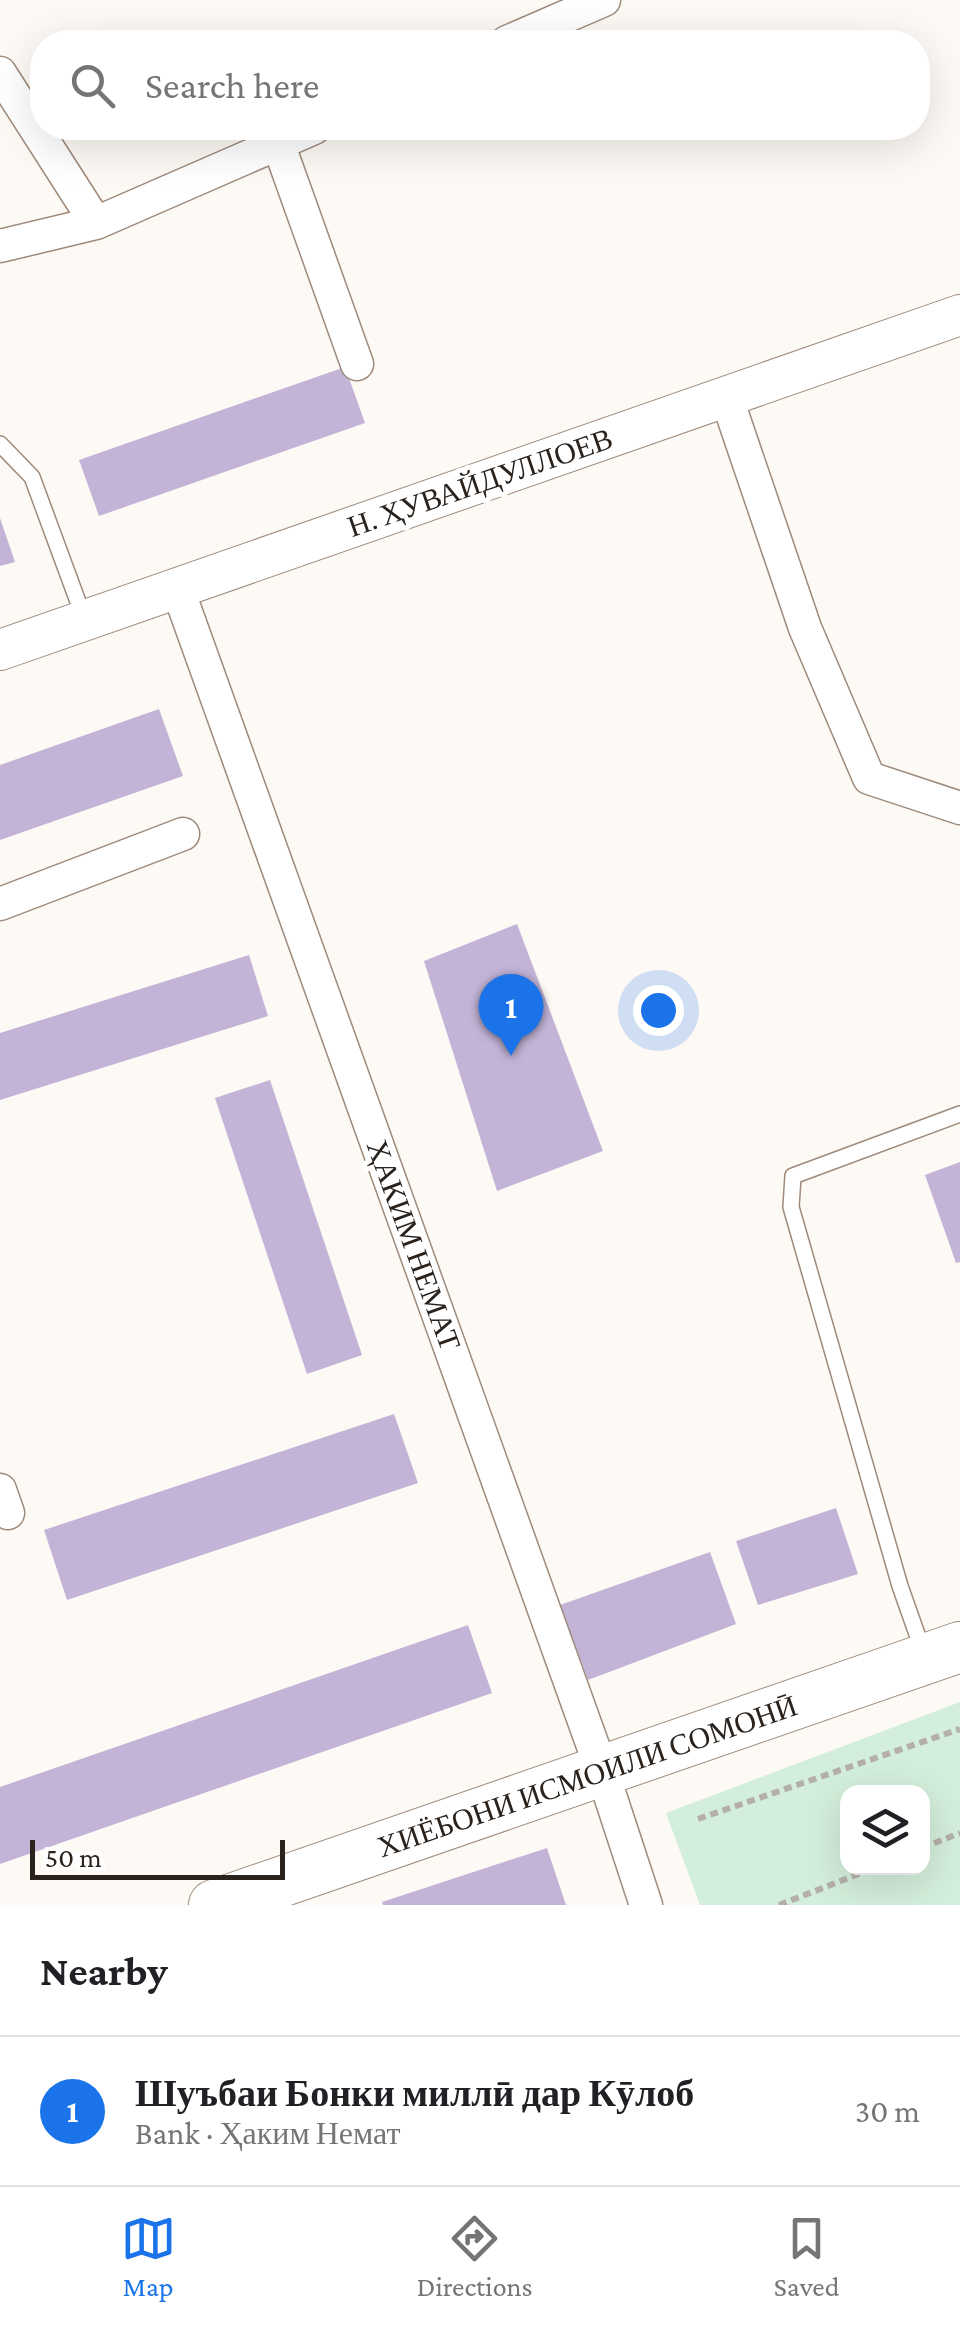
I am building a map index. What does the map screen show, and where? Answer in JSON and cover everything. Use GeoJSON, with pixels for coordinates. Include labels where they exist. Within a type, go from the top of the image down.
{"type":"FeatureCollection","features":[{"type":"Feature","properties":{"kind":"main road","name":"ХИЁБОНИ ИСМОИЛИ СОМОНӢ"},"geometry":{"type":"LineString","coordinates":[[214,1905],[943,1653]]}},
{"type":"Feature","properties":{"kind":"street"},"geometry":{"type":"LineString","coordinates":[[535,30],[604,0]]}},
{"type":"Feature","properties":{"kind":"street"},"geometry":{"type":"LineString","coordinates":[[0,74],[30,121]]}},
{"type":"Feature","properties":{"kind":"street"},"geometry":{"type":"LineString","coordinates":[[43,140],[96,223]]}},
{"type":"Feature","properties":{"kind":"street"},"geometry":{"type":"LineString","coordinates":[[0,246],[96,223],[285,140]]}},
{"type":"Feature","properties":{"kind":"street"},"geometry":{"type":"LineString","coordinates":[[278,143],[357,364]]}},
{"type":"Feature","properties":{"kind":"street","name":"Н. ҲУВАЙДУЛЛОЕВ"},"geometry":{"type":"LineString","coordinates":[[0,650],[960,315]]}},
{"type":"Feature","properties":{"kind":"street"},"geometry":{"type":"LineString","coordinates":[[726,396],[805,628],[869,778],[960,808]]}},
{"type":"Feature","properties":{"kind":"street","name":"ҲАКИМ НЕМАТ"},"geometry":{"type":"LineString","coordinates":[[178,587],[602,1771],[646,1905]]}},
{"type":"Feature","properties":{"kind":"street"},"geometry":{"type":"LineString","coordinates":[[0,904],[183,834]]}},
{"type":"Feature","properties":{"kind":"lane"},"geometry":{"type":"LineString","coordinates":[[0,444],[32,477],[84,618]]}},
{"type":"Feature","properties":{"kind":"lane"},"geometry":{"type":"LineString","coordinates":[[943,1653],[900,1586],[791,1207],[793,1176],[960,1114]]}},
{"type":"Feature","properties":{"kind":"path"},"geometry":{"type":"LineString","coordinates":[[698,1819],[960,1728]]}},
{"type":"Feature","properties":{"kind":"path"},"geometry":{"type":"LineString","coordinates":[[930,1845],[960,1834]]}},
{"type":"Feature","properties":{"kind":"path"},"geometry":{"type":"LineString","coordinates":[[779,1905],[856,1875]]}},
{"type":"Feature","properties":{"kind":"green space"},"geometry":{"type":"Polygon","coordinates":[[[960,1702],[960,1905],[700,1905],[666,1813],[960,1702]]]}},
{"type":"Feature","properties":{"kind":"building"},"geometry":{"type":"Polygon","coordinates":[[[345,367],[365,423],[99,516],[79,460],[345,367]]]}},
{"type":"Feature","properties":{"kind":"building"},"geometry":{"type":"Polygon","coordinates":[[[0,518],[15,562],[0,566],[0,518]]]}},
{"type":"Feature","properties":{"kind":"building"},"geometry":{"type":"Polygon","coordinates":[[[159,709],[183,776],[0,840],[0,765],[159,709]]]}},
{"type":"Feature","properties":{"kind":"building"},"geometry":{"type":"Polygon","coordinates":[[[517,924],[603,1151],[497,1191],[424,961],[517,924]]]}},
{"type":"Feature","properties":{"kind":"building"},"geometry":{"type":"Polygon","coordinates":[[[249,955],[268,1016],[0,1100],[0,1033],[249,955]]]}},
{"type":"Feature","properties":{"kind":"building"},"geometry":{"type":"Polygon","coordinates":[[[270,1080],[362,1355],[307,1374],[215,1098],[270,1080]]]}},
{"type":"Feature","properties":{"kind":"building"},"geometry":{"type":"Polygon","coordinates":[[[960,1162],[960,1262],[956,1263],[925,1175],[960,1162]]]}},
{"type":"Feature","properties":{"kind":"building"},"geometry":{"type":"Polygon","coordinates":[[[394,1414],[418,1483],[67,1600],[44,1530],[394,1414]]]}},
{"type":"Feature","properties":{"kind":"building"},"geometry":{"type":"Polygon","coordinates":[[[836,1508],[858,1574],[758,1605],[736,1541],[836,1508]]]}},
{"type":"Feature","properties":{"kind":"building"},"geometry":{"type":"Polygon","coordinates":[[[710,1552],[736,1624],[588,1680],[560,1605],[710,1552]]]}},
{"type":"Feature","properties":{"kind":"building"},"geometry":{"type":"Polygon","coordinates":[[[468,1625],[492,1693],[0,1864],[0,1787],[468,1625]]]}},
{"type":"Feature","properties":{"kind":"building"},"geometry":{"type":"Polygon","coordinates":[[[547,1848],[566,1905],[383,1905],[382,1902],[547,1848]]]}},
{"type":"Feature","properties":{"kind":"place","name":"Шуъбаи Бонки миллӣ дар Кӯлоб"},"geometry":{"type":"Point","coordinates":[511,1056]}}]}
